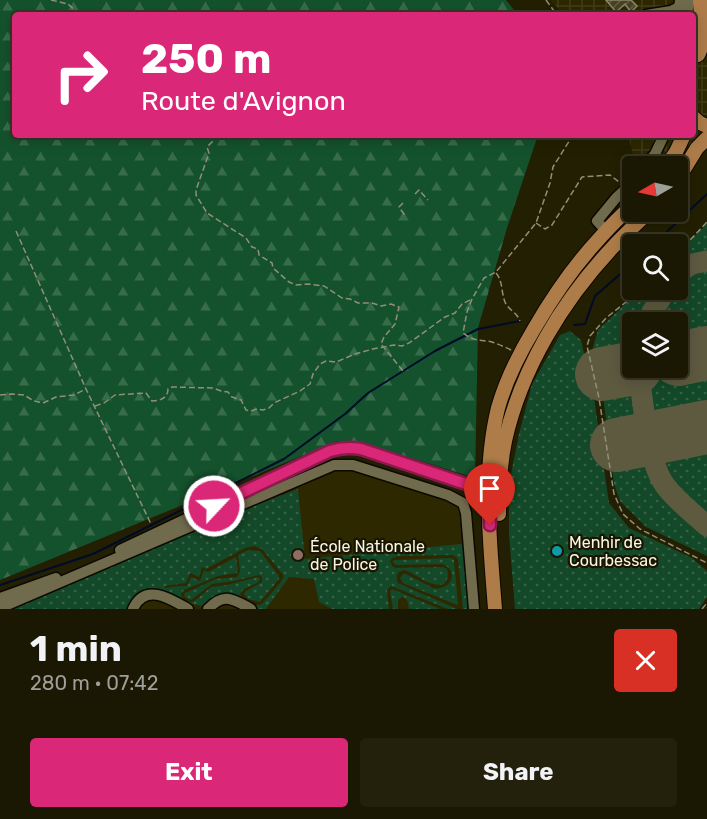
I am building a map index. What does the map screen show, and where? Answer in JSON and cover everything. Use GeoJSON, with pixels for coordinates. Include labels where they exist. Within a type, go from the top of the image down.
{"type":"FeatureCollection","features":[{"type":"Feature","properties":{"kind":"main road"},"geometry":{"type":"LineString","coordinates":[[699,55],[704,41],[700,0]]}},
{"type":"Feature","properties":{"kind":"main road"},"geometry":{"type":"LineString","coordinates":[[673,156],[683,138]]}},
{"type":"Feature","properties":{"kind":"main road"},"geometry":{"type":"LineString","coordinates":[[688,163],[697,148],[707,138]]}},
{"type":"Feature","properties":{"kind":"main road"},"geometry":{"type":"LineString","coordinates":[[495,609],[490,547],[489,488],[498,408],[519,353],[565,280],[622,215]]}},
{"type":"Feature","properties":{"kind":"main road"},"geometry":{"type":"LineString","coordinates":[[504,609],[499,540],[499,486],[505,443],[519,395],[539,351],[575,294],[610,251],[639,222]]}},
{"type":"Feature","properties":{"kind":"street"},"geometry":{"type":"LineString","coordinates":[[659,12],[680,7]]}},
{"type":"Feature","properties":{"kind":"street"},"geometry":{"type":"LineString","coordinates":[[653,156],[663,138]]}},
{"type":"Feature","properties":{"kind":"street"},"geometry":{"type":"LineString","coordinates":[[606,231],[597,221],[622,192]]}},
{"type":"Feature","properties":{"kind":"street"},"geometry":{"type":"LineString","coordinates":[[0,598],[81,568],[340,448],[361,449],[472,486],[489,488]]}},
{"type":"Feature","properties":{"kind":"street"},"geometry":{"type":"LineString","coordinates":[[0,608],[334,465],[343,464],[353,465],[448,495],[463,503],[466,513],[474,609]]}},
{"type":"Feature","properties":{"kind":"street"},"geometry":{"type":"LineString","coordinates":[[133,609],[141,598],[153,594],[167,597],[188,609]]}},
{"type":"Feature","properties":{"kind":"street"},"geometry":{"type":"LineString","coordinates":[[208,609],[215,602],[224,598],[236,601],[250,609]]}},
{"type":"Feature","properties":{"kind":"path"},"geometry":{"type":"LineString","coordinates":[[51,0],[68,4],[76,12]]}},
{"type":"Feature","properties":{"kind":"path"},"geometry":{"type":"LineString","coordinates":[[216,138],[207,147],[209,153],[196,189],[196,195],[207,213],[246,238],[252,247],[258,249],[259,255],[272,263],[273,268],[289,282],[296,285],[324,286],[342,298],[358,303],[372,303],[381,306],[391,304],[399,307],[395,324],[381,344],[403,371]]}},
{"type":"Feature","properties":{"kind":"path"},"geometry":{"type":"LineString","coordinates":[[519,353],[491,342],[470,338],[463,333],[467,312],[484,278],[496,272],[536,223],[553,167],[571,138]]}},
{"type":"Feature","properties":{"kind":"path"},"geometry":{"type":"LineString","coordinates":[[536,223],[545,229],[552,225],[582,177],[610,175],[622,181]]}},
{"type":"Feature","properties":{"kind":"path"},"geometry":{"type":"LineString","coordinates":[[415,194],[419,190],[428,200]]}},
{"type":"Feature","properties":{"kind":"path"},"geometry":{"type":"LineString","coordinates":[[403,203],[399,207],[406,217]]}},
{"type":"Feature","properties":{"kind":"path"},"geometry":{"type":"LineString","coordinates":[[688,242],[707,222]]}},
{"type":"Feature","properties":{"kind":"path"},"geometry":{"type":"LineString","coordinates":[[16,231],[86,389],[150,521]]}},
{"type":"Feature","properties":{"kind":"path"},"geometry":{"type":"LineString","coordinates":[[496,272],[501,279],[506,304],[519,316],[520,321]]}},
{"type":"Feature","properties":{"kind":"path"},"geometry":{"type":"LineString","coordinates":[[95,406],[115,395],[135,393],[146,393],[152,401],[158,401],[165,397],[168,389],[172,387],[213,388],[228,392],[232,397],[241,400],[246,410],[263,410],[310,384],[320,364],[326,361],[336,362],[383,346],[402,346],[409,343],[445,317],[455,313],[462,304],[472,298]]}},
{"type":"Feature","properties":{"kind":"path"},"geometry":{"type":"LineString","coordinates":[[629,300],[599,326],[590,336],[587,346],[599,398],[614,494],[623,514],[640,529],[707,562]]}},
{"type":"Feature","properties":{"kind":"path"},"geometry":{"type":"LineString","coordinates":[[0,395],[24,396],[43,403],[56,397],[74,396],[86,389]]}},
{"type":"Feature","properties":{"kind":"path"},"geometry":{"type":"LineString","coordinates":[[702,609],[707,603]]}},
{"type":"Feature","properties":{"kind":"shaded area"},"geometry":{"type":"Polygon","coordinates":[[[550,0],[707,0],[707,147],[688,170],[688,156],[633,156],[629,138],[696,138],[696,12],[562,12],[550,0]]]}},
{"type":"Feature","properties":{"kind":"shaded area","name":"École Nationale de Police"},"geometry":{"type":"Polygon","coordinates":[[[339,458],[469,500],[478,609],[0,609],[174,533],[339,458]]]}},
{"type":"Feature","properties":{"kind":"green space"},"geometry":{"type":"Polygon","coordinates":[[[0,0],[506,0],[516,12],[12,12],[12,138],[537,138],[507,228],[478,328],[475,478],[389,451],[338,441],[0,580],[0,0]]]}},
{"type":"Feature","properties":{"kind":"green space"},"geometry":{"type":"Polygon","coordinates":[[[707,224],[707,556],[646,527],[620,501],[614,484],[604,404],[593,347],[598,330],[630,300],[688,300],[688,242],[707,224]]]}},
{"type":"Feature","properties":{"kind":"green space"},"geometry":{"type":"Polygon","coordinates":[[[570,331],[581,340],[594,397],[609,503],[629,528],[692,558],[707,571],[707,597],[699,609],[515,609],[509,534],[509,484],[532,384],[560,335],[570,331]]]}},
{"type":"Feature","properties":{"kind":"green space"},"geometry":{"type":"Polygon","coordinates":[[[298,489],[305,559],[462,544],[470,609],[463,609],[458,559],[453,555],[398,556],[390,561],[396,568],[443,567],[447,569],[448,577],[444,584],[429,583],[405,570],[398,573],[397,580],[398,583],[457,609],[448,609],[391,586],[387,590],[389,609],[332,609],[319,602],[314,579],[289,577],[266,609],[255,609],[231,594],[225,593],[202,606],[185,602],[164,592],[130,609],[9,609],[205,525],[298,489]],[[254,546],[245,548],[206,569],[202,567],[199,577],[190,573],[186,583],[165,586],[165,588],[187,586],[191,577],[200,581],[204,570],[208,572],[236,557],[237,573],[218,576],[184,590],[181,594],[182,598],[193,602],[211,587],[258,577],[259,582],[244,589],[240,594],[249,603],[262,604],[284,576],[262,549],[254,546]]]}},
{"type":"Feature","properties":{"kind":"green space"},"geometry":{"type":"Polygon","coordinates":[[[248,550],[260,551],[279,576],[260,602],[248,599],[244,594],[262,582],[262,577],[259,575],[212,584],[191,600],[185,597],[185,593],[216,579],[237,577],[240,571],[238,555],[248,550]]]}},
{"type":"Feature","properties":{"kind":"green space"},"geometry":{"type":"Polygon","coordinates":[[[451,558],[454,560],[457,605],[403,583],[400,578],[406,574],[433,588],[444,587],[452,576],[448,567],[442,564],[396,565],[393,562],[395,560],[451,558]]]}},
{"type":"Feature","properties":{"kind":"green space"},"geometry":{"type":"Polygon","coordinates":[[[392,589],[440,609],[409,609],[407,599],[402,597],[398,600],[398,609],[393,609],[390,591],[392,589]]]}},
{"type":"Feature","properties":{"kind":"building"},"geometry":{"type":"Polygon","coordinates":[[[606,0],[631,0],[637,6],[631,12],[625,4],[616,12],[606,0]]]}},
{"type":"Feature","properties":{"kind":"waterway"},"geometry":{"type":"LineString","coordinates":[[665,234],[707,194]]}},
{"type":"Feature","properties":{"kind":"waterway"},"geometry":{"type":"LineString","coordinates":[[574,325],[585,324],[595,296],[622,273]]}},
{"type":"Feature","properties":{"kind":"waterway"},"geometry":{"type":"LineString","coordinates":[[0,585],[93,554],[284,459],[345,414],[368,393],[435,351],[478,329],[520,321]]}},
{"type":"Feature","properties":{"kind":"taxiway"},"geometry":{"type":"LineString","coordinates":[[688,267],[707,261]]}},
{"type":"Feature","properties":{"kind":"taxiway"},"geometry":{"type":"LineString","coordinates":[[652,312],[660,300]]}},
{"type":"Feature","properties":{"kind":"taxiway"},"geometry":{"type":"LineString","coordinates":[[639,378],[646,428],[658,473],[673,495],[707,526]]}},
{"type":"Feature","properties":{"kind":"runway"},"geometry":{"type":"LineString","coordinates":[[688,357],[707,353]]}},
{"type":"Feature","properties":{"kind":"runway"},"geometry":{"type":"LineString","coordinates":[[602,374],[622,370]]}},
{"type":"Feature","properties":{"kind":"runway"},"geometry":{"type":"LineString","coordinates":[[617,445],[707,427]]}},
{"type":"Feature","properties":{"kind":"place","name":"Menhir de Courbessac"},"geometry":{"type":"Point","coordinates":[557,551]}},
{"type":"Feature","properties":{"kind":"place","name":"École Nationale de Police"},"geometry":{"type":"Point","coordinates":[298,555]}},
{"type":"Feature","properties":{"kind":"route"},"geometry":{"type":"LineString","coordinates":[[214,506],[330,451],[351,447],[472,486],[489,488],[490,525]]}}]}
